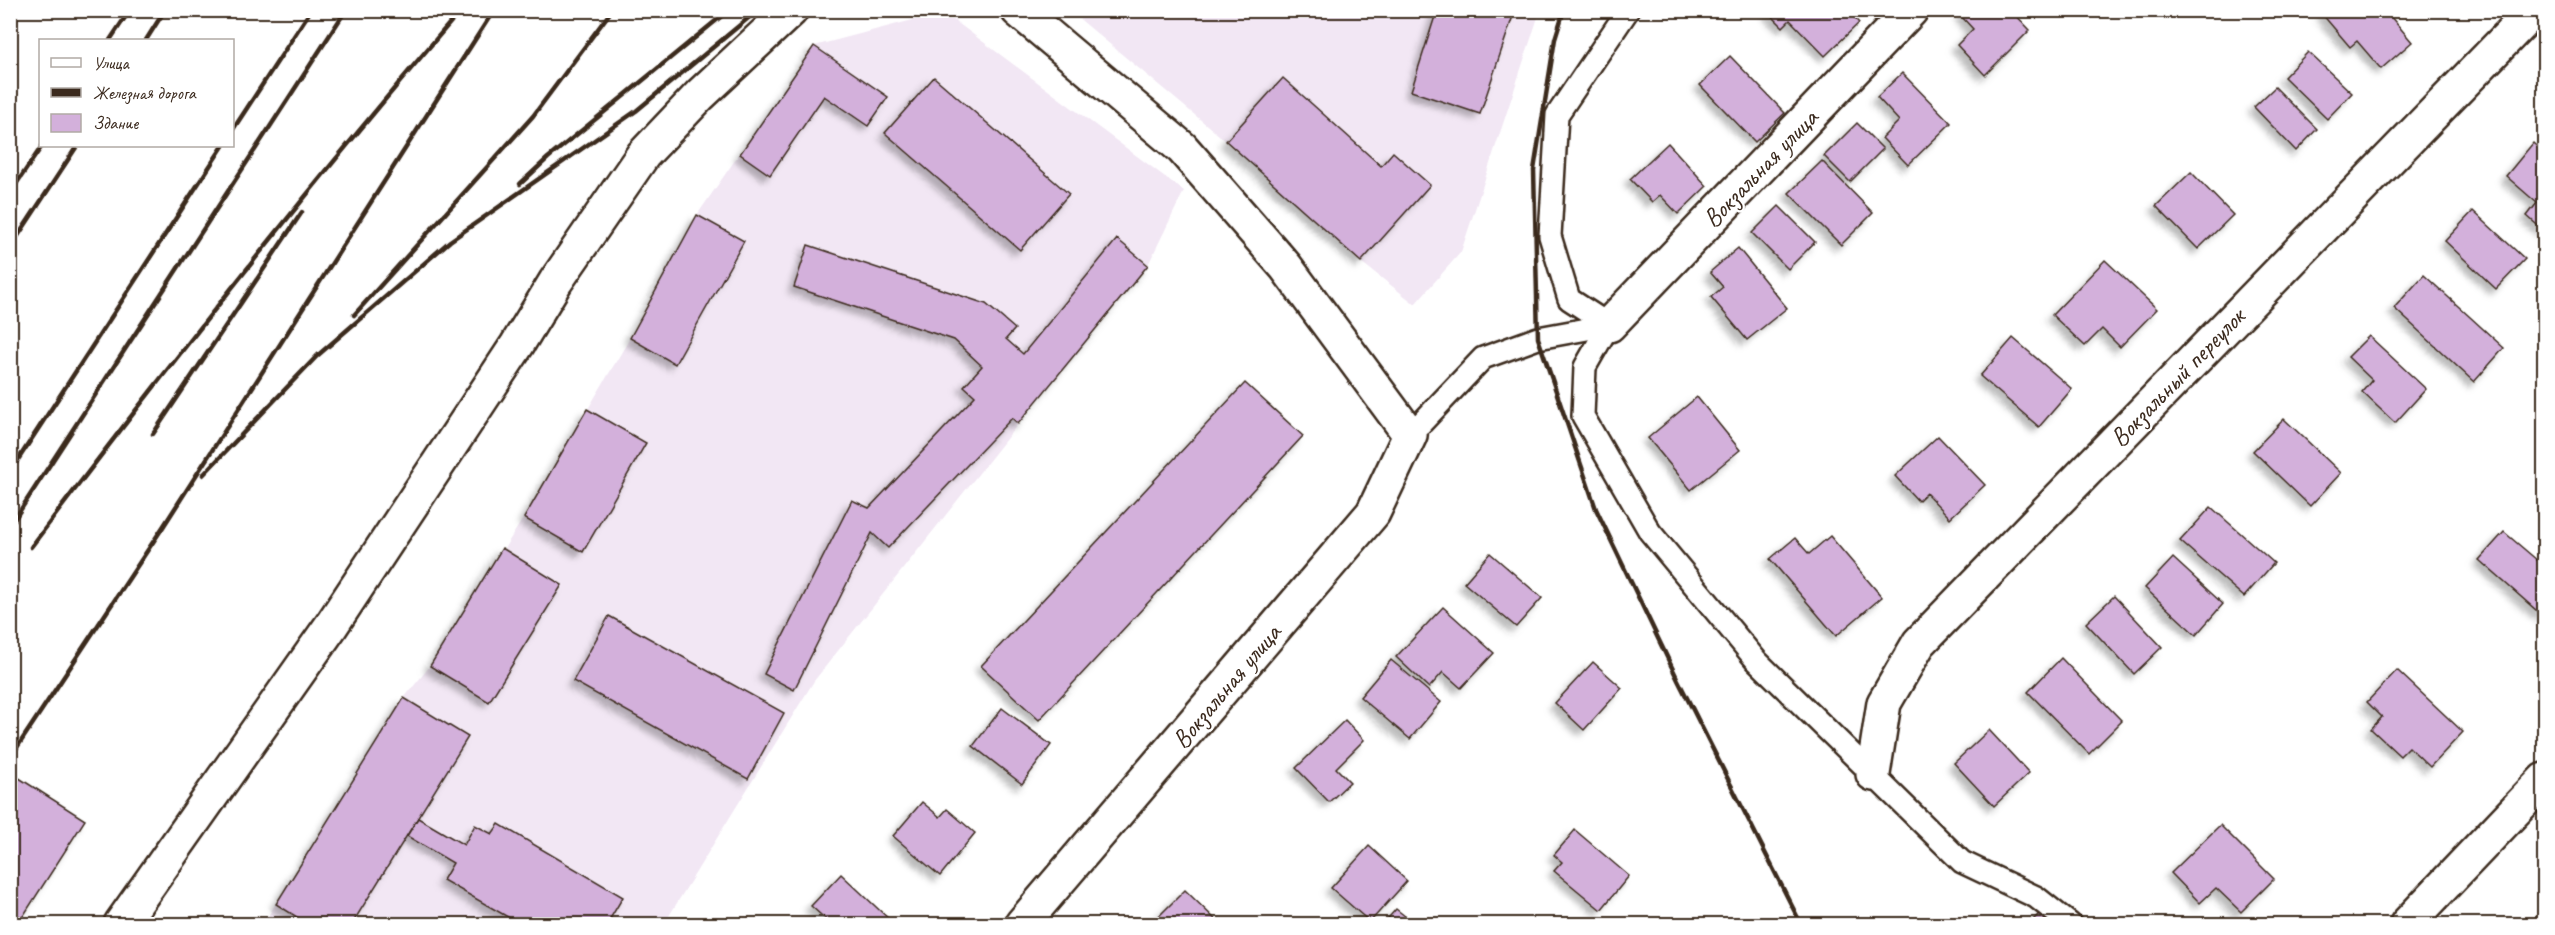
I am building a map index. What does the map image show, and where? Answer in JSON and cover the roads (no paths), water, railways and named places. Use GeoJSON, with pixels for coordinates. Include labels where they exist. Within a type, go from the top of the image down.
{"type":"FeatureCollection","features":[{"type":"Feature","properties":{"kind":"street"},"geometry":{"type":"LineString","coordinates":[[121,924],[331,626],[517,345],[556,281],[643,155],[700,94],[791,10]]}},
{"type":"Feature","properties":{"kind":"street"},"geometry":{"type":"LineString","coordinates":[[1018,10],[1182,148],[1286,267],[1410,435]]}},
{"type":"Feature","properties":{"kind":"street","name":"Вокзальная улица"},"geometry":{"type":"LineString","coordinates":[[1609,325],[1911,10]]}},
{"type":"Feature","properties":{"kind":"street","name":"Вокзальный переулок"},"geometry":{"type":"LineString","coordinates":[[1873,774],[1884,703],[1919,643],[2534,10]]}},
{"type":"Feature","properties":{"kind":"street","name":"Вокзальная улица"},"geometry":{"type":"LineString","coordinates":[[1022,924],[1373,513],[1410,435]]}},
{"type":"Feature","properties":{"kind":"street"},"geometry":{"type":"LineString","coordinates":[[2407,924],[2544,780]]}},
{"type":"Feature","properties":{"kind":"lane"},"geometry":{"type":"LineString","coordinates":[[1609,325],[1569,299],[1550,237],[1557,115],[1628,10]]}},
{"type":"Feature","properties":{"kind":"lane"},"geometry":{"type":"LineString","coordinates":[[1410,435],[1483,358],[1538,338],[1609,325]]}},
{"type":"Feature","properties":{"kind":"lane"},"geometry":{"type":"LineString","coordinates":[[1609,325],[1585,366],[1583,416],[1650,532],[1756,660],[1962,862],[2036,897],[2070,924]]}},
{"type":"Feature","properties":{"kind":"railway"},"geometry":{"type":"LineString","coordinates":[[111,39],[130,10]]}},
{"type":"Feature","properties":{"kind":"railway"},"geometry":{"type":"LineString","coordinates":[[147,39],[165,10]]}},
{"type":"Feature","properties":{"kind":"railway"},"geometry":{"type":"LineString","coordinates":[[234,128],[311,10]]}},
{"type":"Feature","properties":{"kind":"railway"},"geometry":{"type":"LineString","coordinates":[[10,526],[346,10]]}},
{"type":"Feature","properties":{"kind":"railway"},"geometry":{"type":"LineString","coordinates":[[31,547],[242,276],[461,10]]}},
{"type":"Feature","properties":{"kind":"railway"},"geometry":{"type":"LineString","coordinates":[[10,758],[163,527],[494,10]]}},
{"type":"Feature","properties":{"kind":"railway"},"geometry":{"type":"LineString","coordinates":[[354,315],[533,116],[612,10]]}},
{"type":"Feature","properties":{"kind":"railway"},"geometry":{"type":"LineString","coordinates":[[520,184],[548,158],[729,10]]}},
{"type":"Feature","properties":{"kind":"railway"},"geometry":{"type":"LineString","coordinates":[[203,475],[317,356],[450,241],[636,111],[758,10]]}},
{"type":"Feature","properties":{"kind":"railway"},"geometry":{"type":"LineString","coordinates":[[1564,10],[1555,39],[1534,170],[1538,338],[1596,509],[1678,680],[1801,924]]}},
{"type":"Feature","properties":{"kind":"railway"},"geometry":{"type":"LineString","coordinates":[[10,193],[41,147]]}},
{"type":"Feature","properties":{"kind":"railway"},"geometry":{"type":"LineString","coordinates":[[10,248],[76,147]]}},
{"type":"Feature","properties":{"kind":"railway"},"geometry":{"type":"LineString","coordinates":[[10,472],[222,147]]}},
{"type":"Feature","properties":{"kind":"railway"},"geometry":{"type":"LineString","coordinates":[[153,434],[302,212]]}}]}
